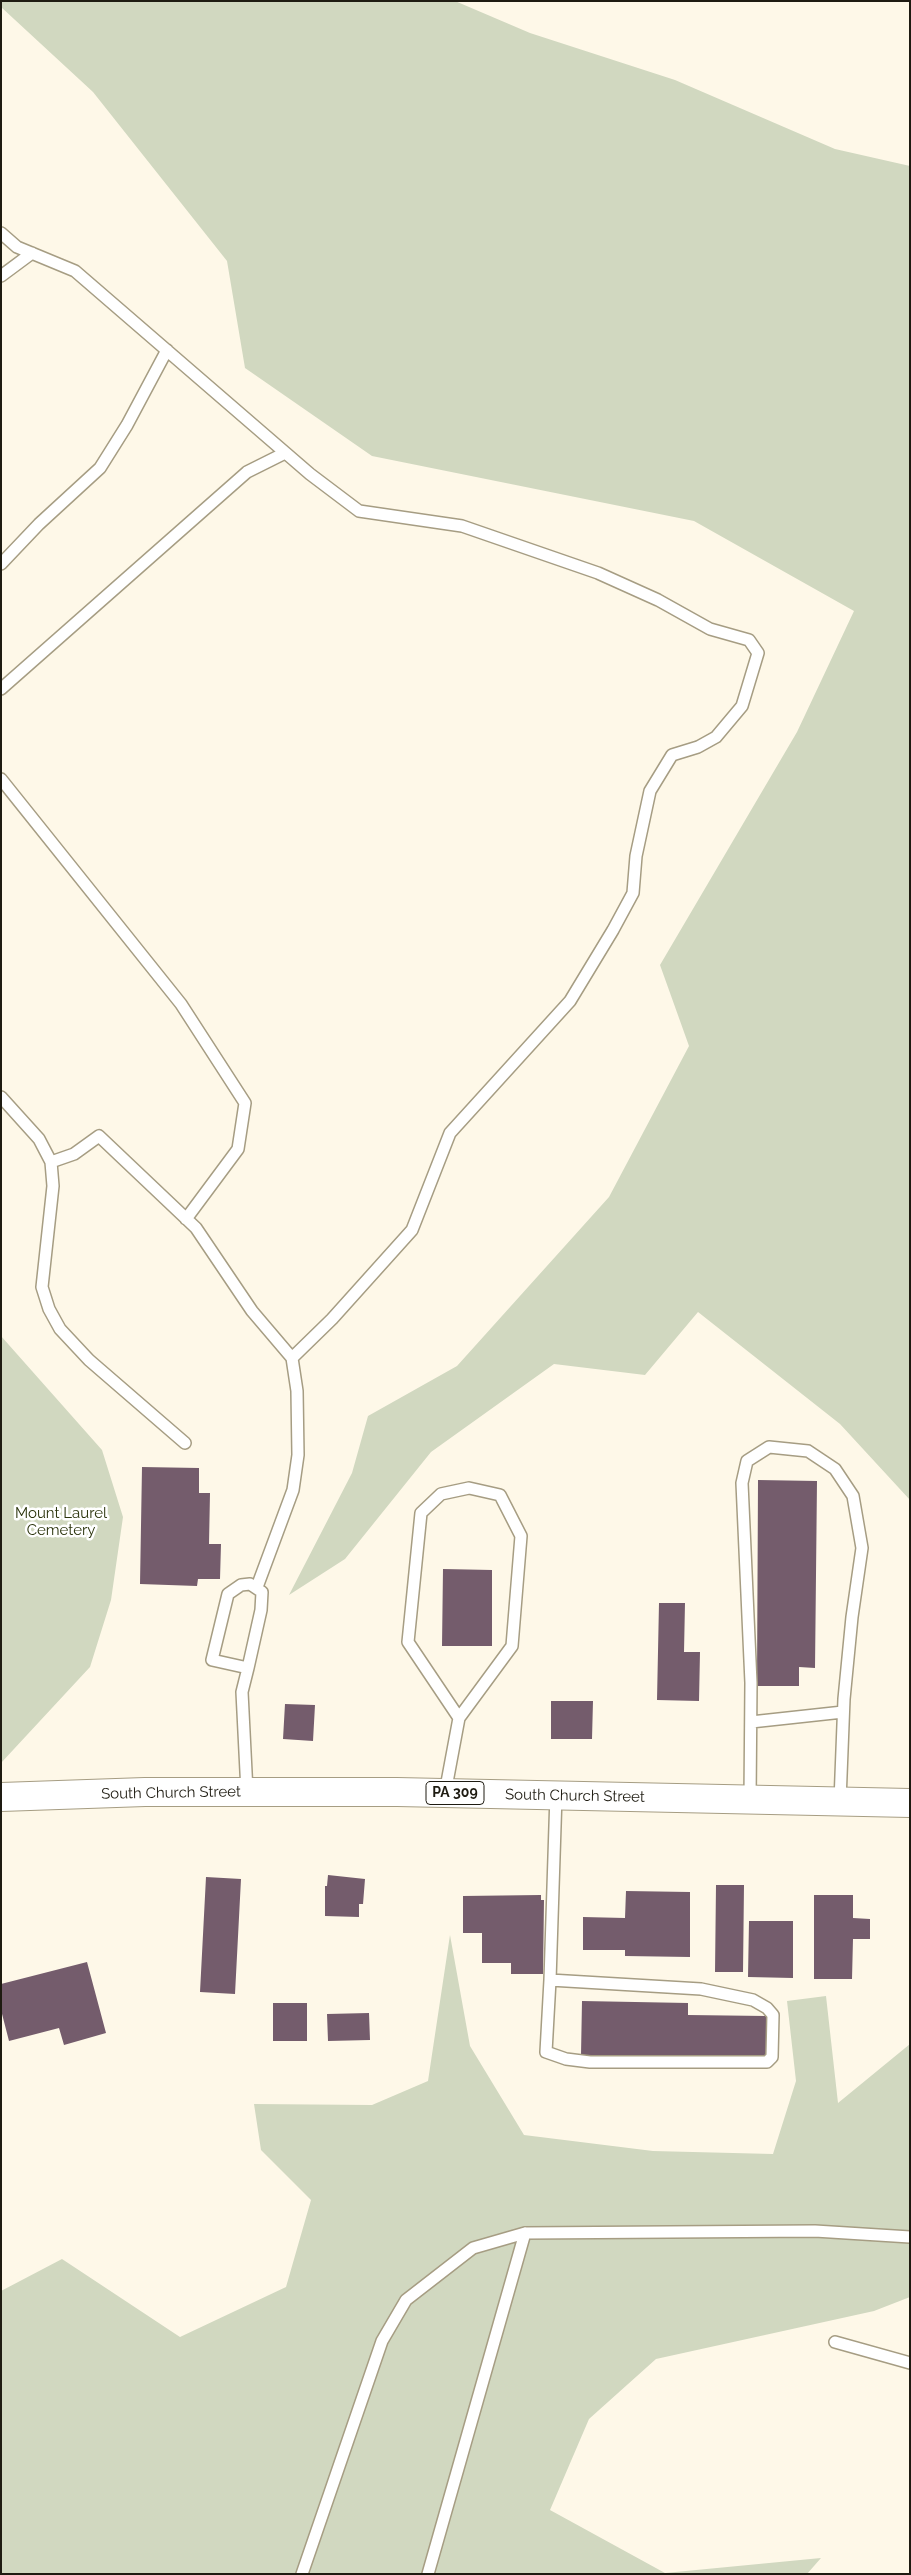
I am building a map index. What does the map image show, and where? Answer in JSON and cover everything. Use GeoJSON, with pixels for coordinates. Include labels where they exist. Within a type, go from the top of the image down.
{"type":"FeatureCollection","features":[{"type":"Feature","properties":{"kind":"highway","name":"South Church Street"},"geometry":{"type":"LineString","coordinates":[[1,1797],[144,1792],[445,1793],[910,1803]]}},
{"type":"Feature","properties":{"kind":"lane"},"geometry":{"type":"LineString","coordinates":[[1,233],[17,247],[75,271],[285,453],[359,511],[462,526],[598,573],[658,600],[710,629],[750,640],[758,653],[742,706],[716,737],[698,747],[672,755],[650,791],[636,856],[633,893],[614,930],[570,1001],[450,1133],[412,1230],[332,1319],[292,1358]]}},
{"type":"Feature","properties":{"kind":"lane"},"geometry":{"type":"LineString","coordinates":[[1,276],[32,253]]}},
{"type":"Feature","properties":{"kind":"lane"},"geometry":{"type":"LineString","coordinates":[[1,564],[39,524],[100,468],[127,424],[167,350]]}},
{"type":"Feature","properties":{"kind":"lane"},"geometry":{"type":"LineString","coordinates":[[1,689],[248,472],[285,453]]}},
{"type":"Feature","properties":{"kind":"lane"},"geometry":{"type":"LineString","coordinates":[[1,779],[181,1004],[245,1102],[238,1149],[186,1219]]}},
{"type":"Feature","properties":{"kind":"lane"},"geometry":{"type":"LineString","coordinates":[[1,1097],[39,1139],[51,1162],[53,1186],[42,1287],[49,1309],[60,1329],[88,1360],[185,1443]]}},
{"type":"Feature","properties":{"kind":"lane"},"geometry":{"type":"LineString","coordinates":[[51,1162],[74,1154],[99,1136],[196,1228],[252,1311],[292,1358],[297,1391],[298,1455],[293,1490],[257,1587]]}},
{"type":"Feature","properties":{"kind":"lane"},"geometry":{"type":"LineString","coordinates":[[750,1799],[751,1722],[742,1483],[747,1461],[769,1447],[808,1452],[835,1469],[853,1496],[862,1548],[852,1617],[843,1712],[840,1801]]}},
{"type":"Feature","properties":{"kind":"lane"},"geometry":{"type":"LineString","coordinates":[[445,1793],[459,1718],[512,1646],[521,1536],[500,1496],[469,1488],[441,1494],[421,1513],[408,1642],[459,1718]]}},
{"type":"Feature","properties":{"kind":"lane"},"geometry":{"type":"LineString","coordinates":[[247,1792],[242,1692],[248,1668],[261,1610],[262,1592],[250,1584],[241,1585],[228,1594],[212,1660],[248,1668]]}},
{"type":"Feature","properties":{"kind":"lane"},"geometry":{"type":"LineString","coordinates":[[751,1722],[843,1712]]}},
{"type":"Feature","properties":{"kind":"lane"},"geometry":{"type":"LineString","coordinates":[[550,1980],[701,1989],[753,2000],[767,2008],[772,2015],[772,2057],[767,2062],[590,2062],[546,2052],[556,1795]]}},
{"type":"Feature","properties":{"kind":"lane"},"geometry":{"type":"LineString","coordinates":[[302,2574],[382,2341],[406,2300],[473,2248],[525,2233],[815,2230],[910,2237]]}},
{"type":"Feature","properties":{"kind":"lane"},"geometry":{"type":"LineString","coordinates":[[428,2574],[525,2233]]}},
{"type":"Feature","properties":{"kind":"lane"},"geometry":{"type":"LineString","coordinates":[[835,2342],[910,2363]]}},
{"type":"Feature","properties":{"kind":"green space"},"geometry":{"type":"Polygon","coordinates":[[[1,1],[455,1],[530,33],[675,80],[835,149],[910,166],[910,1500],[840,1424],[698,1312],[645,1375],[554,1364],[431,1452],[345,1559],[289,1595],[352,1473],[368,1416],[457,1366],[609,1197],[689,1046],[660,965],[797,732],[854,611],[694,521],[372,456],[245,368],[227,261],[93,92],[1,7],[1,1]]]}},
{"type":"Feature","properties":{"kind":"green space","name":"Mount Laurel Cemetery"},"geometry":{"type":"Polygon","coordinates":[[[1,1336],[102,1450],[123,1517],[111,1600],[90,1667],[1,1763],[1,1336]]]}},
{"type":"Feature","properties":{"kind":"green space"},"geometry":{"type":"Polygon","coordinates":[[[450,1935],[470,2046],[524,2135],[653,2151],[773,2154],[796,2081],[787,2001],[826,1996],[838,2103],[910,2044],[910,2297],[874,2311],[656,2359],[589,2419],[550,2510],[665,2573],[821,2558],[807,2574],[1,2574],[1,2291],[62,2259],[180,2337],[286,2287],[311,2200],[261,2150],[254,2104],[372,2105],[428,2081],[450,1935]]]}},
{"type":"Feature","properties":{"kind":"building"},"geometry":{"type":"Polygon","coordinates":[[[142,1467],[199,1468],[199,1493],[210,1493],[209,1544],[221,1544],[220,1579],[198,1579],[197,1586],[140,1584],[142,1467]]]}},
{"type":"Feature","properties":{"kind":"building"},"geometry":{"type":"Polygon","coordinates":[[[758,1480],[817,1481],[815,1668],[799,1667],[799,1686],[757,1686],[758,1480]]]}},
{"type":"Feature","properties":{"kind":"building"},"geometry":{"type":"Polygon","coordinates":[[[443,1569],[492,1570],[492,1646],[442,1646],[443,1569]]]}},
{"type":"Feature","properties":{"kind":"building"},"geometry":{"type":"Polygon","coordinates":[[[659,1603],[685,1603],[684,1652],[700,1652],[699,1701],[657,1700],[659,1603]]]}},
{"type":"Feature","properties":{"kind":"building"},"geometry":{"type":"Polygon","coordinates":[[[551,1701],[593,1701],[592,1739],[551,1739],[551,1701]]]}},
{"type":"Feature","properties":{"kind":"building"},"geometry":{"type":"Polygon","coordinates":[[[285,1704],[315,1705],[313,1741],[283,1739],[285,1704]]]}},
{"type":"Feature","properties":{"kind":"building"},"geometry":{"type":"Polygon","coordinates":[[[328,1875],[365,1879],[363,1904],[359,1904],[359,1917],[325,1916],[325,1886],[327,1886],[328,1875]]]}},
{"type":"Feature","properties":{"kind":"building"},"geometry":{"type":"Polygon","coordinates":[[[206,1877],[241,1879],[235,1994],[200,1992],[206,1877]]]}},
{"type":"Feature","properties":{"kind":"building"},"geometry":{"type":"Polygon","coordinates":[[[716,1885],[744,1885],[743,1972],[715,1972],[716,1885]]]}},
{"type":"Feature","properties":{"kind":"building"},"geometry":{"type":"Polygon","coordinates":[[[626,1891],[690,1892],[690,1957],[625,1956],[625,1950],[583,1950],[583,1917],[625,1918],[626,1891]]]}},
{"type":"Feature","properties":{"kind":"building"},"geometry":{"type":"Polygon","coordinates":[[[541,1895],[541,1900],[544,1900],[543,1974],[511,1974],[511,1963],[482,1963],[482,1933],[463,1933],[463,1896],[541,1895]]]}},
{"type":"Feature","properties":{"kind":"building"},"geometry":{"type":"Polygon","coordinates":[[[814,1895],[853,1895],[853,1918],[870,1919],[870,1939],[853,1939],[852,1979],[814,1979],[814,1895]]]}},
{"type":"Feature","properties":{"kind":"building"},"geometry":{"type":"Polygon","coordinates":[[[749,1921],[793,1921],[793,1978],[748,1977],[749,1921]]]}},
{"type":"Feature","properties":{"kind":"building"},"geometry":{"type":"Polygon","coordinates":[[[87,1962],[106,2033],[64,2045],[59,2028],[9,2041],[1,2010],[1,1984],[87,1962]]]}},
{"type":"Feature","properties":{"kind":"building"},"geometry":{"type":"Polygon","coordinates":[[[582,2001],[688,2003],[688,2015],[766,2016],[766,2057],[581,2055],[582,2001]]]}},
{"type":"Feature","properties":{"kind":"building"},"geometry":{"type":"Polygon","coordinates":[[[273,2003],[307,2003],[307,2041],[273,2041],[273,2003]]]}},
{"type":"Feature","properties":{"kind":"building"},"geometry":{"type":"Polygon","coordinates":[[[369,2013],[370,2040],[328,2041],[327,2014],[369,2013]]]}}]}
